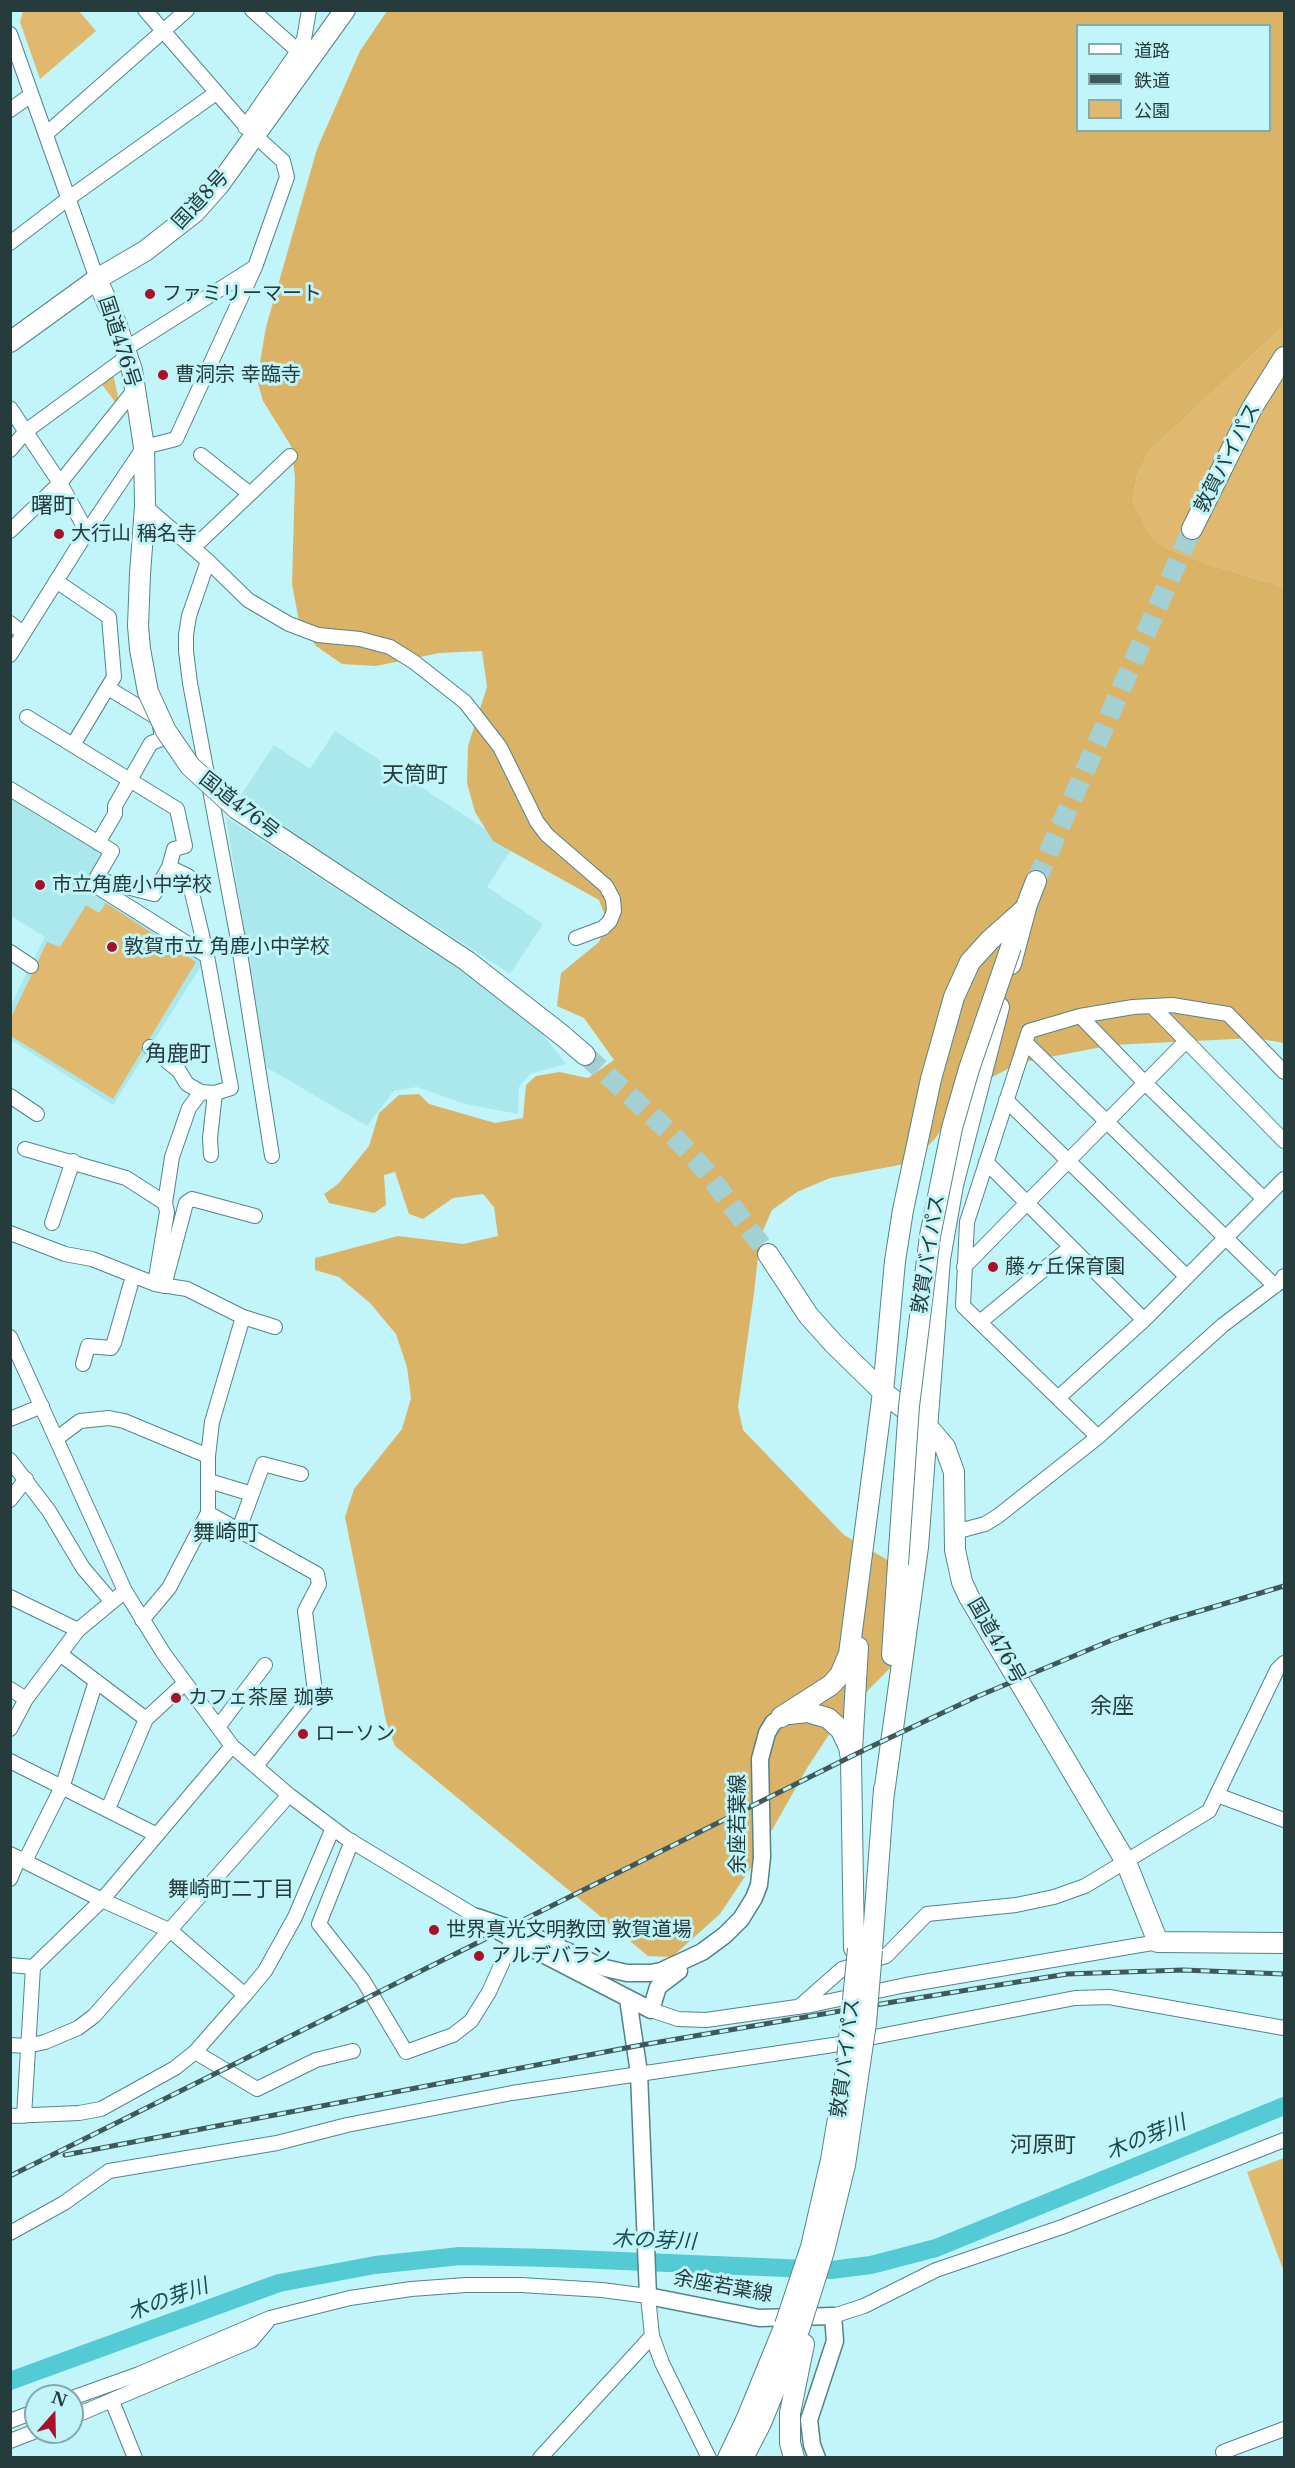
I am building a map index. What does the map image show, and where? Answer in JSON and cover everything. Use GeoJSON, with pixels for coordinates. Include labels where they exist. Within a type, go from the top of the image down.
{"type":"FeatureCollection","features":[{"type":"Feature","properties":{"kind":"highway","name":"国道8号"},"geometry":{"type":"LineString","coordinates":[[10,342],[97,279],[145,251],[195,212],[219,185],[304,54],[341,16]]}},
{"type":"Feature","properties":{"kind":"highway"},"geometry":{"type":"LineString","coordinates":[[97,279],[107,260],[164,224],[186,206],[225,157],[254,135]]}},
{"type":"Feature","properties":{"kind":"highway","name":"国道476号"},"geometry":{"type":"LineString","coordinates":[[97,279],[126,353],[135,388],[144,447],[145,506],[138,626],[146,680],[166,731],[190,766],[237,809],[467,961],[585,1055]]}},
{"type":"Feature","properties":{"kind":"highway","name":"敦賀バイパス"},"geometry":{"type":"LineString","coordinates":[[1192,529],[1252,408],[1284,357]]}},
{"type":"Feature","properties":{"kind":"highway","name":"敦賀バイパス"},"geometry":{"type":"LineString","coordinates":[[728,2457],[797,2327],[811,2247],[831,2160],[846,2070],[855,1981],[862,1949],[883,1801],[909,1406],[930,1236],[952,1128],[972,1058],[1036,881]]}},
{"type":"Feature","properties":{"kind":"highway"},"geometry":{"type":"LineString","coordinates":[[781,1717],[831,1685],[846,1665],[852,1641],[903,1210],[917,1140],[946,1023],[962,976],[979,951],[1026,908]]}},
{"type":"Feature","properties":{"kind":"highway"},"geometry":{"type":"LineString","coordinates":[[883,1801],[918,1547],[940,1259],[953,1185],[1013,948]]}},
{"type":"Feature","properties":{"kind":"highway","name":"国道476号"},"geometry":{"type":"LineString","coordinates":[[768,1254],[808,1316],[883,1392],[928,1427],[945,1447],[954,1472],[957,1566],[969,1597],[1126,1862],[1158,1942]]}},
{"type":"Feature","properties":{"kind":"highway"},"geometry":{"type":"LineString","coordinates":[[862,1561],[851,1759],[862,1949]]}},
{"type":"Feature","properties":{"kind":"highway","name":"敦賀バイパス"},"geometry":{"type":"LineString","coordinates":[[743,2457],[761,2423],[797,2327],[829,2253],[866,2024],[862,1949],[892,1642]]}},
{"type":"Feature","properties":{"kind":"highway"},"geometry":{"type":"LineString","coordinates":[[781,1717],[807,1712],[828,1718],[841,1731],[851,1759]]}},
{"type":"Feature","properties":{"kind":"highway"},"geometry":{"type":"LineString","coordinates":[[1158,1942],[1284,1943]]}},
{"type":"Feature","properties":{"kind":"highway"},"geometry":{"type":"LineString","coordinates":[[794,2457],[790,2443],[790,2413],[797,2327]]}},
{"type":"Feature","properties":{"kind":"main road","name":"余座若葉線"},"geometry":{"type":"LineString","coordinates":[[651,2010],[659,1986],[725,1935],[741,1919],[754,1898],[759,1885],[762,1857],[760,1759],[772,1723],[781,1717]]}},
{"type":"Feature","properties":{"kind":"main road","name":"余座若葉線"},"geometry":{"type":"LineString","coordinates":[[477,1917],[533,1936],[605,1968],[627,1973],[661,1971],[702,1952]]}},
{"type":"Feature","properties":{"kind":"main road"},"geometry":{"type":"LineString","coordinates":[[477,1917],[513,1940],[651,2010]]}},
{"type":"Feature","properties":{"kind":"main road","name":"余座若葉線"},"geometry":{"type":"LineString","coordinates":[[628,1999],[639,2073],[648,2287],[759,2318],[833,2316]]}},
{"type":"Feature","properties":{"kind":"main road"},"geometry":{"type":"LineString","coordinates":[[817,2457],[812,2445],[809,2420],[835,2341],[833,2316]]}},
{"type":"Feature","properties":{"kind":"street"},"geometry":{"type":"LineString","coordinates":[[10,655],[87,532],[144,447],[176,440],[255,267],[287,177],[283,161],[254,135],[145,10]]}},
{"type":"Feature","properties":{"kind":"street"},"geometry":{"type":"LineString","coordinates":[[46,134],[187,10]]}},
{"type":"Feature","properties":{"kind":"street"},"geometry":{"type":"LineString","coordinates":[[252,10],[304,54]]}},
{"type":"Feature","properties":{"kind":"street"},"geometry":{"type":"LineString","coordinates":[[254,135],[304,54],[309,10]]}},
{"type":"Feature","properties":{"kind":"street"},"geometry":{"type":"LineString","coordinates":[[10,34],[97,279]]}},
{"type":"Feature","properties":{"kind":"street"},"geometry":{"type":"LineString","coordinates":[[10,243],[216,93]]}},
{"type":"Feature","properties":{"kind":"street"},"geometry":{"type":"LineString","coordinates":[[10,110],[31,95]]}},
{"type":"Feature","properties":{"kind":"street"},"geometry":{"type":"LineString","coordinates":[[10,450],[26,431],[126,353],[255,267]]}},
{"type":"Feature","properties":{"kind":"street"},"geometry":{"type":"LineString","coordinates":[[10,531],[60,483],[135,388]]}},
{"type":"Feature","properties":{"kind":"street"},"geometry":{"type":"LineString","coordinates":[[10,408],[60,483],[87,532]]}},
{"type":"Feature","properties":{"kind":"street"},"geometry":{"type":"LineString","coordinates":[[201,455],[250,494]]}},
{"type":"Feature","properties":{"kind":"street"},"geometry":{"type":"LineString","coordinates":[[193,548],[290,456]]}},
{"type":"Feature","properties":{"kind":"street"},"geometry":{"type":"LineString","coordinates":[[145,506],[208,561],[248,600],[289,624],[318,635],[360,639],[390,647],[414,662],[465,702],[500,747],[537,822],[547,835],[606,886],[613,899],[614,911],[610,921],[603,928],[576,938]]}},
{"type":"Feature","properties":{"kind":"street"},"geometry":{"type":"LineString","coordinates":[[208,561],[189,616],[186,651],[237,934],[273,1156]]}},
{"type":"Feature","properties":{"kind":"street"},"geometry":{"type":"LineString","coordinates":[[56,581],[109,616],[114,677],[73,745]]}},
{"type":"Feature","properties":{"kind":"street"},"geometry":{"type":"LineString","coordinates":[[10,623],[23,633]]}},
{"type":"Feature","properties":{"kind":"street"},"geometry":{"type":"LineString","coordinates":[[98,843],[115,814],[115,806],[151,743],[162,739],[159,719],[108,688]]}},
{"type":"Feature","properties":{"kind":"street"},"geometry":{"type":"LineString","coordinates":[[27,717],[177,809],[185,846],[174,849],[169,867],[154,894],[96,879]]}},
{"type":"Feature","properties":{"kind":"street"},"geometry":{"type":"LineString","coordinates":[[10,789],[112,851],[93,884],[207,956]]}},
{"type":"Feature","properties":{"kind":"street"},"geometry":{"type":"LineString","coordinates":[[160,1285],[167,1212],[165,1203],[172,1157],[179,1132],[189,1108],[208,1092],[231,1088],[207,956],[188,876],[169,867]]}},
{"type":"Feature","properties":{"kind":"street"},"geometry":{"type":"LineString","coordinates":[[10,952],[31,966]]}},
{"type":"Feature","properties":{"kind":"street"},"geometry":{"type":"LineString","coordinates":[[1098,1437],[963,1306],[967,1222],[1029,1031],[1080,1016],[1152,1006],[1172,1005],[1228,1014],[1284,1072]]}},
{"type":"Feature","properties":{"kind":"street"},"geometry":{"type":"LineString","coordinates":[[1152,1006],[1284,1141]]}},
{"type":"Feature","properties":{"kind":"street"},"geometry":{"type":"LineString","coordinates":[[1080,1016],[1264,1199]]}},
{"type":"Feature","properties":{"kind":"street"},"geometry":{"type":"LineString","coordinates":[[964,1266],[1186,1041]]}},
{"type":"Feature","properties":{"kind":"street"},"geometry":{"type":"LineString","coordinates":[[955,1532],[985,1524],[998,1516],[1098,1437],[1223,1325],[1281,1282],[1225,1238],[1025,1042]]}},
{"type":"Feature","properties":{"kind":"street"},"geometry":{"type":"LineString","coordinates":[[150,1047],[179,1071],[187,1084],[208,1092]]}},
{"type":"Feature","properties":{"kind":"street"},"geometry":{"type":"LineString","coordinates":[[208,1092],[211,1155]]}},
{"type":"Feature","properties":{"kind":"street"},"geometry":{"type":"LineString","coordinates":[[10,1096],[37,1114]]}},
{"type":"Feature","properties":{"kind":"street"},"geometry":{"type":"LineString","coordinates":[[1006,1100],[1187,1277]]}},
{"type":"Feature","properties":{"kind":"street"},"geometry":{"type":"LineString","coordinates":[[25,1149],[126,1178],[165,1203]]}},
{"type":"Feature","properties":{"kind":"street"},"geometry":{"type":"LineString","coordinates":[[52,1223],[73,1161]]}},
{"type":"Feature","properties":{"kind":"street"},"geometry":{"type":"LineString","coordinates":[[986,1162],[1144,1320]]}},
{"type":"Feature","properties":{"kind":"street"},"geometry":{"type":"LineString","coordinates":[[1059,1397],[1144,1320],[1284,1179]]}},
{"type":"Feature","properties":{"kind":"street"},"geometry":{"type":"LineString","coordinates":[[160,1285],[186,1203],[192,1199],[255,1216]]}},
{"type":"Feature","properties":{"kind":"street"},"geometry":{"type":"LineString","coordinates":[[10,1233],[65,1254],[92,1259],[160,1285],[188,1289],[243,1317],[275,1327]]}},
{"type":"Feature","properties":{"kind":"street"},"geometry":{"type":"LineString","coordinates":[[980,1322],[1071,1247]]}},
{"type":"Feature","properties":{"kind":"street"},"geometry":{"type":"LineString","coordinates":[[83,1364],[88,1346],[111,1348],[114,1343],[133,1276]]}},
{"type":"Feature","properties":{"kind":"street"},"geometry":{"type":"LineString","coordinates":[[142,1620],[168,1588],[208,1513],[208,1456],[213,1422],[243,1317]]}},
{"type":"Feature","properties":{"kind":"street"},"geometry":{"type":"LineString","coordinates":[[10,1337],[125,1591],[185,1683],[232,1746],[333,1828],[477,1917]]}},
{"type":"Feature","properties":{"kind":"street"},"geometry":{"type":"LineString","coordinates":[[10,1419],[42,1406]]}},
{"type":"Feature","properties":{"kind":"street"},"geometry":{"type":"LineString","coordinates":[[56,1439],[80,1421],[110,1418],[124,1421],[208,1456]]}},
{"type":"Feature","properties":{"kind":"street"},"geometry":{"type":"LineString","coordinates":[[10,1460],[49,1511],[83,1568],[112,1602]]}},
{"type":"Feature","properties":{"kind":"street"},"geometry":{"type":"LineString","coordinates":[[239,1529],[263,1464],[301,1474]]}},
{"type":"Feature","properties":{"kind":"street"},"geometry":{"type":"LineString","coordinates":[[10,1500],[26,1479]]}},
{"type":"Feature","properties":{"kind":"street"},"geometry":{"type":"LineString","coordinates":[[209,1481],[252,1494]]}},
{"type":"Feature","properties":{"kind":"street"},"geometry":{"type":"LineString","coordinates":[[208,1513],[317,1574],[319,1584],[305,1611],[315,1692],[256,1766]]}},
{"type":"Feature","properties":{"kind":"street"},"geometry":{"type":"LineString","coordinates":[[10,1729],[26,1699],[78,1630],[125,1591]]}},
{"type":"Feature","properties":{"kind":"street"},"geometry":{"type":"LineString","coordinates":[[10,1597],[78,1630]]}},
{"type":"Feature","properties":{"kind":"street"},"geometry":{"type":"LineString","coordinates":[[60,1654],[146,1719]]}},
{"type":"Feature","properties":{"kind":"street"},"geometry":{"type":"LineString","coordinates":[[800,2006],[842,1969],[886,1956],[927,1914],[1016,1905],[1054,1897],[1085,1886],[1209,1811],[1277,1670],[1284,1663]]}},
{"type":"Feature","properties":{"kind":"street"},"geometry":{"type":"LineString","coordinates":[[218,1727],[265,1665]]}},
{"type":"Feature","properties":{"kind":"street"},"geometry":{"type":"LineString","coordinates":[[10,1879],[18,1858],[63,1785],[96,1681]]}},
{"type":"Feature","properties":{"kind":"street"},"geometry":{"type":"LineString","coordinates":[[108,1809],[146,1719],[185,1683]]}},
{"type":"Feature","properties":{"kind":"street"},"geometry":{"type":"LineString","coordinates":[[10,1689],[26,1699]]}},
{"type":"Feature","properties":{"kind":"street"},"geometry":{"type":"LineString","coordinates":[[232,1746],[102,1900],[33,1967],[27,2046],[17,2116],[79,2113],[101,2109],[175,2068],[195,2052],[264,1971],[295,1917],[333,1828]]}},
{"type":"Feature","properties":{"kind":"street"},"geometry":{"type":"LineString","coordinates":[[10,1761],[63,1785],[157,1835]]}},
{"type":"Feature","properties":{"kind":"street"},"geometry":{"type":"LineString","coordinates":[[10,2045],[27,2046],[60,2036],[78,2028],[94,2016],[290,1795]]}},
{"type":"Feature","properties":{"kind":"street"},"geometry":{"type":"LineString","coordinates":[[1217,1795],[1284,1820]]}},
{"type":"Feature","properties":{"kind":"street"},"geometry":{"type":"LineString","coordinates":[[352,1841],[319,1924],[363,1980],[406,2052],[453,2035],[471,2021],[489,1992],[513,1940]]}},
{"type":"Feature","properties":{"kind":"street"},"geometry":{"type":"LineString","coordinates":[[18,1858],[171,1931],[245,1995]]}},
{"type":"Feature","properties":{"kind":"street"},"geometry":{"type":"LineString","coordinates":[[651,2010],[678,2019],[697,2020],[800,2006],[906,1985],[1158,1942]]}},
{"type":"Feature","properties":{"kind":"street"},"geometry":{"type":"LineString","coordinates":[[10,1965],[33,1967]]}},
{"type":"Feature","properties":{"kind":"street"},"geometry":{"type":"LineString","coordinates":[[10,2233],[64,2204],[109,2171],[276,2143],[347,2126],[512,2093],[833,2045],[1075,1998],[1118,1998],[1284,2028]]}},
{"type":"Feature","properties":{"kind":"street"},"geometry":{"type":"LineString","coordinates":[[195,2052],[257,2089],[316,2060],[353,2051]]}},
{"type":"Feature","properties":{"kind":"street"},"geometry":{"type":"LineString","coordinates":[[833,2316],[864,2306],[936,2270],[1062,2227],[1284,2140]]}},
{"type":"Feature","properties":{"kind":"street"},"geometry":{"type":"LineString","coordinates":[[84,2394],[139,2374],[270,2318],[350,2298],[411,2289],[466,2285],[648,2287],[652,2336],[662,2363],[709,2457]]}},
{"type":"Feature","properties":{"kind":"street"},"geometry":{"type":"LineString","coordinates":[[84,2412],[112,2402],[186,2367],[252,2341],[270,2318]]}},
{"type":"Feature","properties":{"kind":"street"},"geometry":{"type":"LineString","coordinates":[[540,2457],[652,2336]]}},
{"type":"Feature","properties":{"kind":"street"},"geometry":{"type":"LineString","coordinates":[[112,2402],[135,2457]]}},
{"type":"Feature","properties":{"kind":"street"},"geometry":{"type":"LineString","coordinates":[[1223,2452],[1284,2429]]}},
{"type":"Feature","properties":{"kind":"shaded area"},"geometry":{"type":"Polygon","coordinates":[[[387,11],[1284,11],[1284,326],[1149,451],[1137,476],[1133,501],[1151,537],[1170,550],[1284,587],[1284,1043],[1255,1038],[1112,1045],[1019,1063],[983,1082],[953,1113],[934,1140],[910,1163],[830,1178],[797,1192],[772,1210],[760,1237],[738,1407],[743,1430],[844,1535],[886,1559],[906,1582],[893,1665],[838,1721],[807,1768],[750,1869],[720,1914],[672,1957],[648,1956],[395,1746],[386,1721],[345,1517],[354,1489],[402,1429],[411,1398],[407,1367],[396,1334],[370,1303],[339,1277],[315,1270],[315,1258],[398,1236],[463,1244],[498,1236],[494,1207],[483,1194],[453,1198],[423,1219],[409,1214],[395,1172],[384,1175],[386,1205],[374,1213],[329,1203],[324,1194],[338,1184],[369,1146],[379,1113],[399,1095],[419,1094],[429,1104],[495,1123],[523,1118],[526,1085],[536,1076],[559,1072],[588,1078],[614,1060],[584,1018],[557,1006],[561,973],[599,942],[607,921],[599,900],[493,841],[475,812],[467,783],[468,746],[487,687],[482,651],[439,653],[376,666],[342,664],[316,646],[299,621],[292,584],[295,477],[291,446],[263,401],[257,380],[266,327],[317,149],[360,51],[387,11]]]}},
{"type":"Feature","properties":{"kind":"shaded area"},"geometry":{"type":"Polygon","coordinates":[[[335,731],[513,847],[487,887],[543,924],[510,974],[239,798],[274,745],[310,769],[335,731]]]}},
{"type":"Feature","properties":{"kind":"shaded area","name":"敦賀市立 角鹿小中学校"},"geometry":{"type":"Polygon","coordinates":[[[11,797],[104,853],[88,886],[200,958],[203,963],[113,1105],[11,1040],[10,1007],[45,937],[11,916],[11,797]]]}},
{"type":"Feature","properties":{"kind":"shaded area"},"geometry":{"type":"Polygon","coordinates":[[[226,817],[509,1002],[537,1027],[566,1064],[530,1074],[519,1087],[518,1114],[465,1104],[417,1087],[394,1091],[367,1126],[266,1067],[226,817]]]}},
{"type":"Feature","properties":{"kind":"green space"},"geometry":{"type":"Polygon","coordinates":[[[23,11],[79,11],[96,31],[40,79],[20,22],[23,11]]]}},
{"type":"Feature","properties":{"kind":"green space"},"geometry":{"type":"Polygon","coordinates":[[[1284,326],[1284,587],[1170,550],[1151,537],[1133,501],[1137,476],[1149,451],[1284,326]]]}},
{"type":"Feature","properties":{"kind":"green space"},"geometry":{"type":"Polygon","coordinates":[[[113,374],[119,401],[116,403],[100,382],[113,374]]]}},
{"type":"Feature","properties":{"kind":"green space","name":"敦賀市立 角鹿小中学校"},"geometry":{"type":"Polygon","coordinates":[[[106,903],[196,962],[113,1099],[11,1036],[10,1020],[47,942],[60,947],[86,905],[99,913],[106,903]]]}},
{"type":"Feature","properties":{"kind":"green space"},"geometry":{"type":"Polygon","coordinates":[[[1284,2158],[1284,2272],[1247,2172],[1284,2158]]]}},
{"type":"Feature","properties":{"kind":"waterway","name":"木の芽川"},"geometry":{"type":"LineString","coordinates":[[10,2381],[279,2283],[375,2265],[460,2256],[831,2270],[871,2265],[936,2248],[1284,2106]]}},
{"type":"Feature","properties":{"kind":"tunnel"},"geometry":{"type":"LineString","coordinates":[[1036,881],[1192,529]]}},
{"type":"Feature","properties":{"kind":"tunnel"},"geometry":{"type":"LineString","coordinates":[[585,1055],[673,1135],[705,1170],[768,1254]]}},
{"type":"Feature","properties":{"kind":"railway"},"geometry":{"type":"LineString","coordinates":[[10,2176],[866,1749],[976,1697],[1112,1640],[1166,1621],[1284,1586]]}},
{"type":"Feature","properties":{"kind":"railway"},"geometry":{"type":"LineString","coordinates":[[65,2155],[636,2046],[1067,1974],[1183,1970],[1284,1974]]}},
{"type":"Feature","properties":{"kind":"place","name":"ファミリーマート"},"geometry":{"type":"Point","coordinates":[150,294]}},
{"type":"Feature","properties":{"kind":"place","name":"曹洞宗 幸臨寺"},"geometry":{"type":"Point","coordinates":[163,375]}},
{"type":"Feature","properties":{"kind":"place","name":"大行山 稱名寺"},"geometry":{"type":"Point","coordinates":[59,534]}},
{"type":"Feature","properties":{"kind":"place","name":"市立角鹿小中学校"},"geometry":{"type":"Point","coordinates":[40,885]}},
{"type":"Feature","properties":{"kind":"place","name":"敦賀市立 角鹿小中学校"},"geometry":{"type":"Point","coordinates":[112,947]}},
{"type":"Feature","properties":{"kind":"place","name":"藤ヶ丘保育園"},"geometry":{"type":"Point","coordinates":[993,1267]}},
{"type":"Feature","properties":{"kind":"place","name":"カフェ茶屋 珈夢"},"geometry":{"type":"Point","coordinates":[176,1698]}},
{"type":"Feature","properties":{"kind":"place","name":"ローソン"},"geometry":{"type":"Point","coordinates":[303,1734]}},
{"type":"Feature","properties":{"kind":"place","name":"世界真光文明教団 敦賀道場"},"geometry":{"type":"Point","coordinates":[434,1930]}},
{"type":"Feature","properties":{"kind":"place","name":"アルデバラン"},"geometry":{"type":"Point","coordinates":[479,1956]}},
{"type":"Feature","properties":{"kind":"district","name":"曙町"},"geometry":{"type":"Point","coordinates":[53,507]}},
{"type":"Feature","properties":{"kind":"district","name":"天筒町"},"geometry":{"type":"Point","coordinates":[415,776]}},
{"type":"Feature","properties":{"kind":"district","name":"角鹿町"},"geometry":{"type":"Point","coordinates":[178,1055]}},
{"type":"Feature","properties":{"kind":"district","name":"舞崎町"},"geometry":{"type":"Point","coordinates":[226,1534]}},
{"type":"Feature","properties":{"kind":"district","name":"余座"},"geometry":{"type":"Point","coordinates":[1112,1707]}},
{"type":"Feature","properties":{"kind":"district","name":"舞崎町二丁目"},"geometry":{"type":"Point","coordinates":[231,1890]}},
{"type":"Feature","properties":{"kind":"district","name":"河原町"},"geometry":{"type":"Point","coordinates":[1043,2146]}}]}
